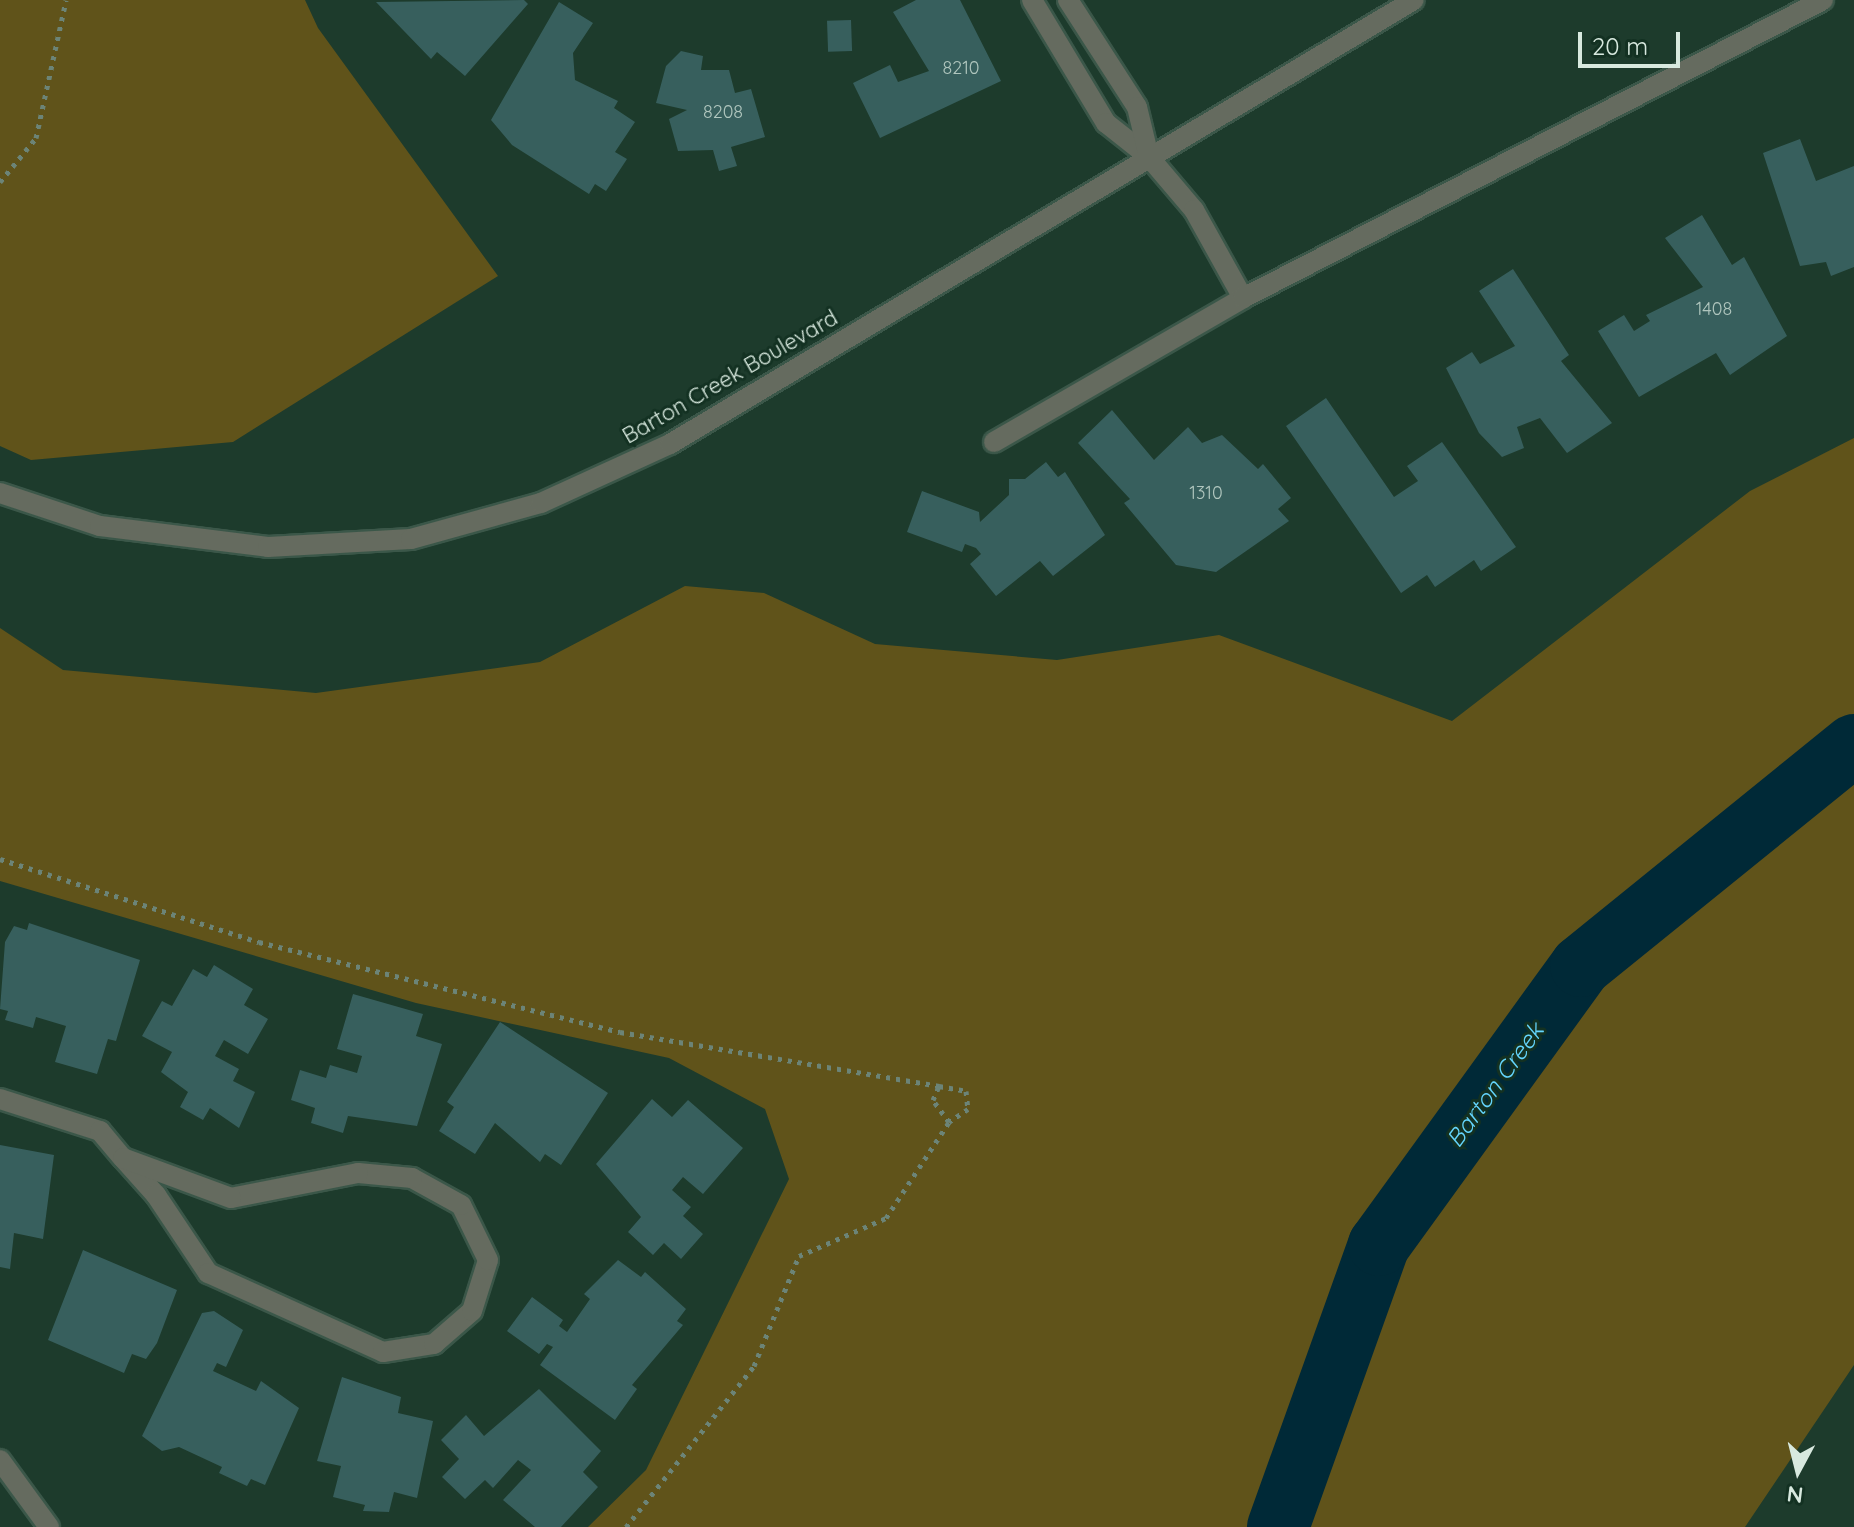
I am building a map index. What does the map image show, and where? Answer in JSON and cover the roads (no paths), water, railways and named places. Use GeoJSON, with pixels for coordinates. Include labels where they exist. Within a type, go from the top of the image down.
{"type":"FeatureCollection","features":[{"type":"Feature","properties":{"kind":"street"},"geometry":{"type":"LineString","coordinates":[[1032,0],[1106,123],[1149,157],[1194,210],[1243,298]]}},
{"type":"Feature","properties":{"kind":"street"},"geometry":{"type":"LineString","coordinates":[[1068,0],[1137,107],[1149,157]]}},
{"type":"Feature","properties":{"kind":"street","name":"Barton Creek Boulevard"},"geometry":{"type":"LineString","coordinates":[[0,493],[100,526],[268,547],[411,539],[476,525],[670,444],[1414,0]]}},
{"type":"Feature","properties":{"kind":"street"},"geometry":{"type":"LineString","coordinates":[[994,442],[1243,298],[1823,0]]}},
{"type":"Feature","properties":{"kind":"street"},"geometry":{"type":"LineString","coordinates":[[0,1099],[100,1131],[208,1273],[383,1352],[434,1344],[472,1311],[488,1260],[461,1205],[412,1178],[358,1173],[231,1198],[123,1158]]}},
{"type":"Feature","properties":{"kind":"street"},"geometry":{"type":"LineString","coordinates":[[0,1460],[49,1527]]}},
{"type":"Feature","properties":{"kind":"waterway","name":"Barton Creek"},"geometry":{"type":"LineString","coordinates":[[1278,1527],[1379,1245],[1581,966],[1854,745]]}}]}
